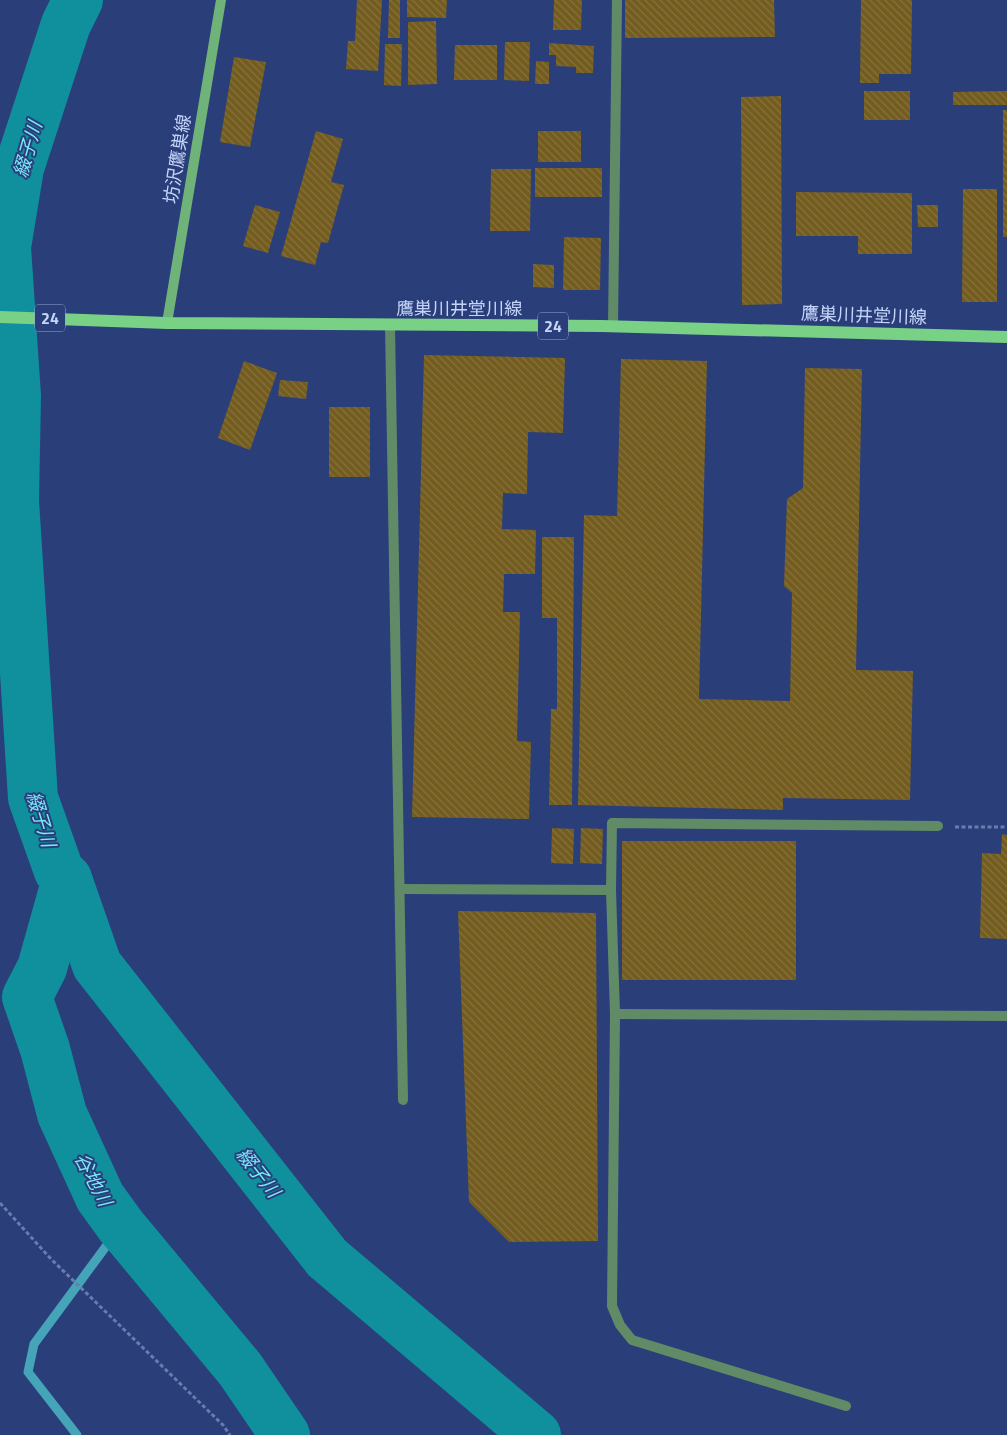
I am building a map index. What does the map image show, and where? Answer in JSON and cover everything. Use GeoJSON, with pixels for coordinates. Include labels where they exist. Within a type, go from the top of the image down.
{"type":"FeatureCollection","features":[{"type":"Feature","properties":{"kind":"main road","name":"坊沢鷹巣線"},"geometry":{"type":"LineString","coordinates":[[167,323],[221,0]]}},
{"type":"Feature","properties":{"kind":"main road","name":"鷹巣川井堂川線"},"geometry":{"type":"LineString","coordinates":[[0,317],[167,323],[613,327],[1007,337]]}},
{"type":"Feature","properties":{"kind":"street"},"geometry":{"type":"LineString","coordinates":[[613,327],[617,0]]}},
{"type":"Feature","properties":{"kind":"street"},"geometry":{"type":"LineString","coordinates":[[390,325],[404,1100]]}},
{"type":"Feature","properties":{"kind":"street"},"geometry":{"type":"LineString","coordinates":[[846,1406],[632,1340],[620,1325],[612,1306],[615,1014],[611,890],[612,823],[938,826]]}},
{"type":"Feature","properties":{"kind":"street"},"geometry":{"type":"LineString","coordinates":[[400,889],[611,890]]}},
{"type":"Feature","properties":{"kind":"street"},"geometry":{"type":"LineString","coordinates":[[615,1014],[1007,1016]]}},
{"type":"Feature","properties":{"kind":"path"},"geometry":{"type":"LineString","coordinates":[[938,826],[1007,827]]}},
{"type":"Feature","properties":{"kind":"path"},"geometry":{"type":"LineString","coordinates":[[0,1203],[51,1259],[230,1435]]}},
{"type":"Feature","properties":{"kind":"building"},"geometry":{"type":"Polygon","coordinates":[[[357,0],[382,0],[378,71],[346,69],[348,41],[355,41],[357,0]]]}},
{"type":"Feature","properties":{"kind":"building"},"geometry":{"type":"Polygon","coordinates":[[[389,0],[400,0],[400,38],[388,38],[389,0]]]}},
{"type":"Feature","properties":{"kind":"building"},"geometry":{"type":"Polygon","coordinates":[[[407,0],[447,0],[446,18],[407,17],[407,0]]]}},
{"type":"Feature","properties":{"kind":"building"},"geometry":{"type":"Polygon","coordinates":[[[554,0],[582,0],[581,30],[553,30],[554,0]]]}},
{"type":"Feature","properties":{"kind":"building"},"geometry":{"type":"Polygon","coordinates":[[[625,0],[774,0],[775,37],[625,38],[625,0]]]}},
{"type":"Feature","properties":{"kind":"building"},"geometry":{"type":"Polygon","coordinates":[[[861,0],[912,0],[911,74],[879,74],[879,83],[860,83],[861,0]]]}},
{"type":"Feature","properties":{"kind":"building"},"geometry":{"type":"Polygon","coordinates":[[[436,21],[437,84],[408,85],[408,22],[436,21]]]}},
{"type":"Feature","properties":{"kind":"building"},"geometry":{"type":"Polygon","coordinates":[[[505,42],[530,42],[529,81],[504,80],[505,42]]]}},
{"type":"Feature","properties":{"kind":"building"},"geometry":{"type":"Polygon","coordinates":[[[549,43],[594,46],[593,73],[576,73],[576,67],[556,66],[556,55],[549,55],[549,43]]]}},
{"type":"Feature","properties":{"kind":"building"},"geometry":{"type":"Polygon","coordinates":[[[385,44],[402,44],[401,86],[384,85],[385,44]]]}},
{"type":"Feature","properties":{"kind":"building"},"geometry":{"type":"Polygon","coordinates":[[[455,45],[497,45],[497,80],[454,80],[455,45]]]}},
{"type":"Feature","properties":{"kind":"building"},"geometry":{"type":"Polygon","coordinates":[[[234,57],[266,62],[250,147],[220,142],[234,57]]]}},
{"type":"Feature","properties":{"kind":"building"},"geometry":{"type":"Polygon","coordinates":[[[536,61],[549,62],[549,84],[535,84],[536,61]]]}},
{"type":"Feature","properties":{"kind":"building"},"geometry":{"type":"Polygon","coordinates":[[[864,91],[910,91],[910,120],[864,120],[864,91]]]}},
{"type":"Feature","properties":{"kind":"building"},"geometry":{"type":"Polygon","coordinates":[[[1007,91],[1007,105],[953,105],[953,92],[1007,91]]]}},
{"type":"Feature","properties":{"kind":"building"},"geometry":{"type":"Polygon","coordinates":[[[781,96],[782,304],[742,305],[741,97],[781,96]]]}},
{"type":"Feature","properties":{"kind":"building"},"geometry":{"type":"Polygon","coordinates":[[[1003,110],[1007,110],[1007,237],[1003,237],[1003,110]]]}},
{"type":"Feature","properties":{"kind":"building"},"geometry":{"type":"Polygon","coordinates":[[[316,131],[343,139],[331,182],[344,185],[328,243],[321,242],[315,265],[281,256],[316,131]]]}},
{"type":"Feature","properties":{"kind":"building"},"geometry":{"type":"Polygon","coordinates":[[[538,131],[581,131],[581,162],[538,162],[538,131]]]}},
{"type":"Feature","properties":{"kind":"building"},"geometry":{"type":"Polygon","coordinates":[[[535,168],[602,168],[602,197],[535,197],[535,168]]]}},
{"type":"Feature","properties":{"kind":"building"},"geometry":{"type":"Polygon","coordinates":[[[491,169],[531,169],[530,231],[490,231],[491,169]]]}},
{"type":"Feature","properties":{"kind":"building"},"geometry":{"type":"Polygon","coordinates":[[[963,189],[997,189],[997,302],[962,302],[963,189]]]}},
{"type":"Feature","properties":{"kind":"building"},"geometry":{"type":"Polygon","coordinates":[[[796,192],[912,193],[912,254],[858,254],[858,236],[796,236],[796,192]]]}},
{"type":"Feature","properties":{"kind":"building"},"geometry":{"type":"Polygon","coordinates":[[[255,205],[280,212],[268,253],[243,246],[255,205]]]}},
{"type":"Feature","properties":{"kind":"building"},"geometry":{"type":"Polygon","coordinates":[[[917,205],[938,205],[938,227],[918,227],[917,205]]]}},
{"type":"Feature","properties":{"kind":"building"},"geometry":{"type":"Polygon","coordinates":[[[564,237],[601,238],[600,290],[563,290],[564,237]]]}},
{"type":"Feature","properties":{"kind":"building"},"geometry":{"type":"Polygon","coordinates":[[[533,264],[554,265],[554,288],[533,287],[533,264]]]}},
{"type":"Feature","properties":{"kind":"building"},"geometry":{"type":"Polygon","coordinates":[[[424,355],[565,358],[563,433],[528,432],[527,494],[503,493],[502,529],[536,530],[535,574],[504,574],[503,612],[520,612],[517,741],[531,742],[529,819],[412,817],[424,355]]]}},
{"type":"Feature","properties":{"kind":"building"},"geometry":{"type":"Polygon","coordinates":[[[621,359],[707,361],[699,699],[790,701],[792,593],[784,586],[787,499],[803,488],[805,368],[862,369],[856,670],[913,671],[910,800],[783,798],[783,810],[578,805],[584,515],[617,516],[621,359]]]}},
{"type":"Feature","properties":{"kind":"building"},"geometry":{"type":"Polygon","coordinates":[[[244,361],[277,373],[250,450],[218,438],[244,361]]]}},
{"type":"Feature","properties":{"kind":"building"},"geometry":{"type":"Polygon","coordinates":[[[280,380],[308,382],[306,399],[278,396],[280,380]]]}},
{"type":"Feature","properties":{"kind":"building"},"geometry":{"type":"Polygon","coordinates":[[[329,407],[370,407],[370,477],[329,477],[329,407]]]}},
{"type":"Feature","properties":{"kind":"building"},"geometry":{"type":"Polygon","coordinates":[[[542,537],[574,537],[572,805],[549,805],[551,709],[557,709],[557,618],[542,618],[542,537]]]}},
{"type":"Feature","properties":{"kind":"building"},"geometry":{"type":"Polygon","coordinates":[[[552,828],[574,829],[573,864],[551,863],[552,828]]]}},
{"type":"Feature","properties":{"kind":"building"},"geometry":{"type":"Polygon","coordinates":[[[581,828],[603,829],[602,864],[580,863],[581,828]]]}},
{"type":"Feature","properties":{"kind":"building"},"geometry":{"type":"Polygon","coordinates":[[[1002,834],[1007,835],[1007,939],[980,938],[982,853],[1001,854],[1002,834]]]}},
{"type":"Feature","properties":{"kind":"building"},"geometry":{"type":"Polygon","coordinates":[[[622,841],[796,841],[796,980],[622,980],[622,841]]]}},
{"type":"Feature","properties":{"kind":"building"},"geometry":{"type":"Polygon","coordinates":[[[458,911],[596,913],[598,1241],[509,1242],[469,1202],[458,911]]]}},
{"type":"Feature","properties":{"kind":"waterway","name":"綴子川"},"geometry":{"type":"LineString","coordinates":[[78,0],[66,24],[19,168],[6,247],[16,396],[14,501],[33,798],[59,871],[67,879],[97,965],[327,1258],[536,1435]]}},
{"type":"Feature","properties":{"kind":"waterway","name":"谷地川"},"geometry":{"type":"LineString","coordinates":[[67,879],[42,968],[27,997],[45,1049],[62,1114],[100,1197],[121,1226],[240,1369],[285,1435]]}},
{"type":"Feature","properties":{"kind":"waterway"},"geometry":{"type":"LineString","coordinates":[[77,1435],[28,1372],[34,1344],[121,1226]]}}]}
